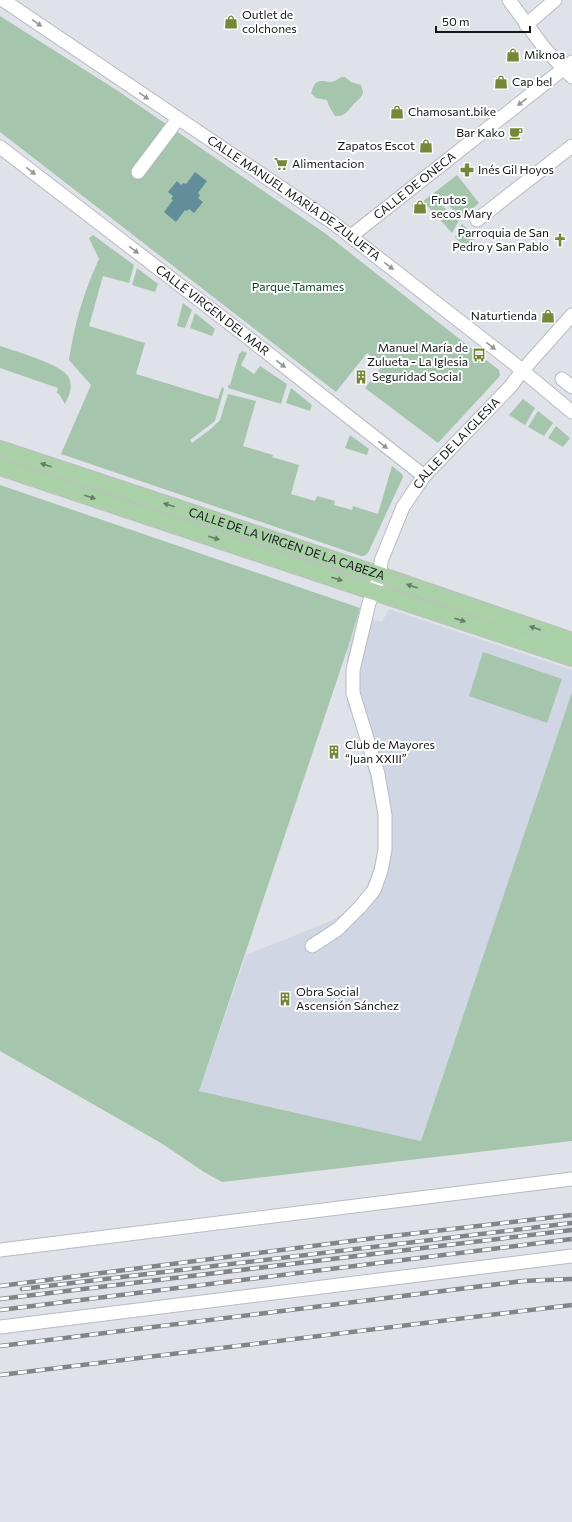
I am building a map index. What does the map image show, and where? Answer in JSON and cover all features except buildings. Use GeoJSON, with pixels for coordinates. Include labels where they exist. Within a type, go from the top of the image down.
{"type":"FeatureCollection","features":[{"type":"Feature","properties":{"kind":"main road","name":"CALLE DE LA VIRGEN DE LA CABEZA"},"geometry":{"type":"LineString","coordinates":[[0,449],[380,575],[572,641]]}},
{"type":"Feature","properties":{"kind":"main road","name":"CALLE DE LA VIRGEN DE LA CABEZA"},"geometry":{"type":"LineString","coordinates":[[0,467],[572,658]]}},
{"type":"Feature","properties":{"kind":"street","name":"CALLE MANUEL MARÍA DE ZULUETA"},"geometry":{"type":"LineString","coordinates":[[4,0],[332,222],[572,412]]}},
{"type":"Feature","properties":{"kind":"street"},"geometry":{"type":"LineString","coordinates":[[509,0],[545,49],[569,69]]}},
{"type":"Feature","properties":{"kind":"street"},"geometry":{"type":"LineString","coordinates":[[526,25],[555,0]]}},
{"type":"Feature","properties":{"kind":"street","name":"CALLE DE ONECA"},"geometry":{"type":"LineString","coordinates":[[351,236],[569,69]]}},
{"type":"Feature","properties":{"kind":"street"},"geometry":{"type":"LineString","coordinates":[[138,172],[178,119]]}},
{"type":"Feature","properties":{"kind":"street"},"geometry":{"type":"LineString","coordinates":[[477,220],[572,146]]}},
{"type":"Feature","properties":{"kind":"street","name":"CALLE VIRGEN DEL MAR"},"geometry":{"type":"LineString","coordinates":[[0,147],[424,476]]}},
{"type":"Feature","properties":{"kind":"street","name":"CALLE DE LA IGLESIA"},"geometry":{"type":"LineString","coordinates":[[312,946],[338,929],[360,908],[374,890],[381,871],[385,844],[385,815],[376,766],[353,693],[353,670],[369,604],[380,575],[381,561],[403,507],[424,476],[511,386],[522,371],[572,315]]}},
{"type":"Feature","properties":{"kind":"street"},"geometry":{"type":"LineString","coordinates":[[562,379],[572,387]]}},
{"type":"Feature","properties":{"kind":"street"},"geometry":{"type":"LineString","coordinates":[[0,1250],[572,1179]]}},
{"type":"Feature","properties":{"kind":"street"},"geometry":{"type":"LineString","coordinates":[[0,1327],[572,1256]]}},
{"type":"Feature","properties":{"kind":"shaded area"},"geometry":{"type":"Polygon","coordinates":[[[389,609],[572,670],[572,692],[421,1141],[199,1091],[246,955],[331,921],[354,906],[365,890],[373,870],[379,845],[378,816],[357,721],[347,706],[347,650],[358,615],[382,622],[389,609]]]}},
{"type":"Feature","properties":{"kind":"green space","name":"Parque Tamames"},"geometry":{"type":"Polygon","coordinates":[[[0,16],[118,91],[326,234],[499,370],[499,377],[438,443],[365,388],[383,365],[367,353],[336,392],[0,132],[0,16]]]}},
{"type":"Feature","properties":{"kind":"green space"},"geometry":{"type":"Polygon","coordinates":[[[342,77],[361,85],[363,92],[346,113],[341,116],[335,116],[327,100],[316,98],[311,93],[318,81],[331,82],[342,77]]]}},
{"type":"Feature","properties":{"kind":"green space"},"geometry":{"type":"Polygon","coordinates":[[[457,175],[479,203],[462,217],[434,193],[457,175]]]}},
{"type":"Feature","properties":{"kind":"green space"},"geometry":{"type":"Polygon","coordinates":[[[430,196],[459,220],[452,233],[423,201],[430,196]]]}},
{"type":"Feature","properties":{"kind":"green space"},"geometry":{"type":"Polygon","coordinates":[[[462,224],[472,233],[473,241],[465,248],[455,237],[462,224]]]}},
{"type":"Feature","properties":{"kind":"green space"},"geometry":{"type":"Polygon","coordinates":[[[93,235],[134,265],[129,283],[103,276],[89,326],[145,343],[136,374],[218,399],[222,387],[224,389],[215,421],[190,440],[192,443],[220,420],[228,394],[256,401],[243,446],[299,465],[291,494],[315,501],[317,496],[335,501],[334,505],[352,510],[353,506],[378,514],[392,466],[402,474],[403,477],[368,553],[361,556],[61,454],[91,385],[69,360],[80,308],[88,284],[99,259],[89,238],[93,235]]]}},
{"type":"Feature","properties":{"kind":"green space"},"geometry":{"type":"Polygon","coordinates":[[[137,268],[158,284],[155,292],[132,285],[137,268]]]}},
{"type":"Feature","properties":{"kind":"green space"},"geometry":{"type":"Polygon","coordinates":[[[183,303],[192,310],[185,328],[177,326],[183,303]]]}},
{"type":"Feature","properties":{"kind":"green space"},"geometry":{"type":"Polygon","coordinates":[[[195,313],[215,329],[212,336],[190,328],[195,313]]]}},
{"type":"Feature","properties":{"kind":"green space"},"geometry":{"type":"Polygon","coordinates":[[[0,346],[49,363],[65,373],[69,378],[71,388],[65,404],[57,393],[58,388],[0,368],[0,346]]]}},
{"type":"Feature","properties":{"kind":"green space"},"geometry":{"type":"Polygon","coordinates":[[[242,351],[247,353],[241,365],[254,374],[260,366],[287,384],[281,404],[228,388],[239,354],[242,351]]]}},
{"type":"Feature","properties":{"kind":"green space"},"geometry":{"type":"Polygon","coordinates":[[[291,388],[312,405],[310,411],[286,403],[291,388]]]}},
{"type":"Feature","properties":{"kind":"green space"},"geometry":{"type":"Polygon","coordinates":[[[523,399],[535,408],[525,425],[509,415],[523,399]]]}},
{"type":"Feature","properties":{"kind":"green space"},"geometry":{"type":"Polygon","coordinates":[[[538,411],[553,423],[544,436],[528,427],[538,411]]]}},
{"type":"Feature","properties":{"kind":"green space"},"geometry":{"type":"Polygon","coordinates":[[[556,426],[570,438],[563,447],[548,438],[556,426]]]}},
{"type":"Feature","properties":{"kind":"green space"},"geometry":{"type":"Polygon","coordinates":[[[350,435],[369,449],[367,455],[345,448],[350,435]]]}},
{"type":"Feature","properties":{"kind":"green space"},"geometry":{"type":"Polygon","coordinates":[[[0,485],[360,608],[199,1091],[421,1141],[572,692],[572,1141],[222,1182],[204,1172],[161,1143],[0,1051],[0,485]]]}},
{"type":"Feature","properties":{"kind":"green space"},"geometry":{"type":"Polygon","coordinates":[[[483,652],[562,679],[547,723],[469,696],[483,652]]]}},
{"type":"Feature","properties":{"kind":"water"},"geometry":{"type":"Polygon","coordinates":[[[195,172],[207,181],[198,193],[200,195],[198,198],[203,202],[194,213],[189,209],[187,211],[185,210],[176,222],[164,212],[173,200],[171,199],[173,196],[168,192],[177,181],[181,185],[183,183],[186,184],[195,172]]]}},
{"type":"Feature","properties":{"kind":"railway"},"geometry":{"type":"LineString","coordinates":[[0,1286],[375,1238],[572,1215]]}},
{"type":"Feature","properties":{"kind":"railway"},"geometry":{"type":"LineString","coordinates":[[22,1289],[572,1223]]}},
{"type":"Feature","properties":{"kind":"railway"},"geometry":{"type":"LineString","coordinates":[[0,1299],[572,1230]]}},
{"type":"Feature","properties":{"kind":"railway"},"geometry":{"type":"LineString","coordinates":[[0,1310],[572,1239]]}},
{"type":"Feature","properties":{"kind":"railway"},"geometry":{"type":"LineString","coordinates":[[0,1346],[523,1281],[572,1279]]}},
{"type":"Feature","properties":{"kind":"railway"},"geometry":{"type":"LineString","coordinates":[[0,1375],[572,1305]]}},
{"type":"Feature","properties":{"kind":"place","name":"Outlet de colchones"},"geometry":{"type":"Point","coordinates":[231,22]}},
{"type":"Feature","properties":{"kind":"place","name":"Miknoa"},"geometry":{"type":"Point","coordinates":[513,55]}},
{"type":"Feature","properties":{"kind":"place","name":"Cap bel"},"geometry":{"type":"Point","coordinates":[501,82]}},
{"type":"Feature","properties":{"kind":"place","name":"Chamosant.bike"},"geometry":{"type":"Point","coordinates":[397,112]}},
{"type":"Feature","properties":{"kind":"place","name":"Bar Kako"},"geometry":{"type":"Point","coordinates":[516,133]}},
{"type":"Feature","properties":{"kind":"place","name":"Zapatos Escot"},"geometry":{"type":"Point","coordinates":[426,146]}},
{"type":"Feature","properties":{"kind":"place","name":"Alimentacion"},"geometry":{"type":"Point","coordinates":[281,164]}},
{"type":"Feature","properties":{"kind":"place","name":"Inés Gil Hoyos"},"geometry":{"type":"Point","coordinates":[467,170]}},
{"type":"Feature","properties":{"kind":"place","name":"Frutos secos Mary"},"geometry":{"type":"Point","coordinates":[420,207]}},
{"type":"Feature","properties":{"kind":"place","name":"Parroquia de San Pedro y San Pablo"},"geometry":{"type":"Point","coordinates":[560,240]}},
{"type":"Feature","properties":{"kind":"place","name":"Naturtienda"},"geometry":{"type":"Point","coordinates":[548,316]}},
{"type":"Feature","properties":{"kind":"place","name":"Manuel María de Zulueta - La Iglesia"},"geometry":{"type":"Point","coordinates":[479,355]}},
{"type":"Feature","properties":{"kind":"place","name":"Seguridad Social"},"geometry":{"type":"Point","coordinates":[361,377]}},
{"type":"Feature","properties":{"kind":"place","name":"Club de Mayores “Juan XXIII”"},"geometry":{"type":"Point","coordinates":[334,752]}},
{"type":"Feature","properties":{"kind":"place","name":"Obra Social Ascensión Sánchez"},"geometry":{"type":"Point","coordinates":[285,999]}}]}
